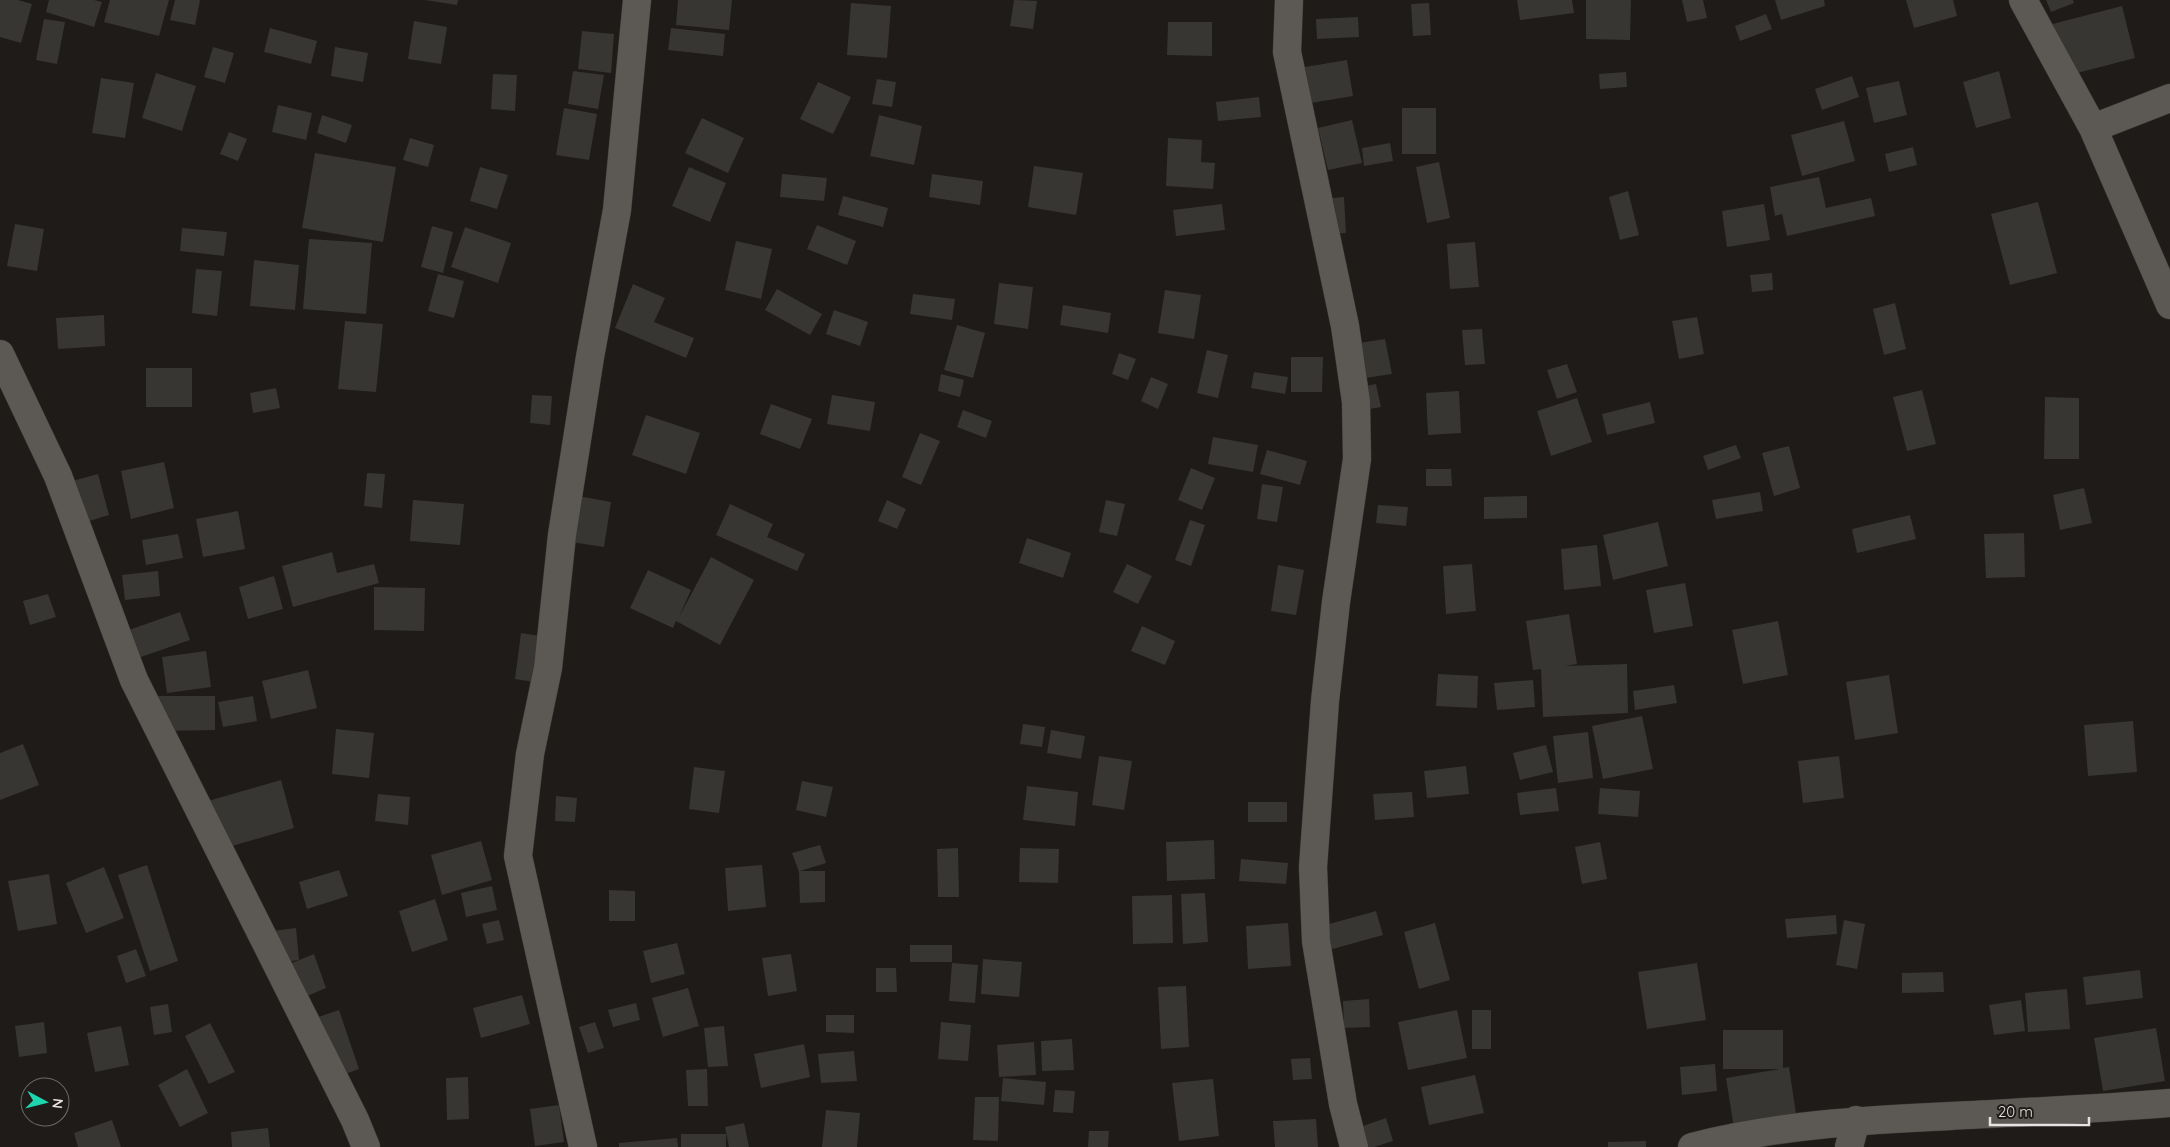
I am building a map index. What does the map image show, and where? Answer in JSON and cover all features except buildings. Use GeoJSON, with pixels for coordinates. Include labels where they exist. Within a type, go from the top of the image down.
{"type":"FeatureCollection","features":[{"type":"Feature","properties":{"kind":"street"},"geometry":{"type":"LineString","coordinates":[[582,1147],[518,856],[530,754],[548,668],[562,535],[590,357],[617,210],[637,0]]}},
{"type":"Feature","properties":{"kind":"street"},"geometry":{"type":"LineString","coordinates":[[1289,0],[1287,52],[1345,326],[1356,402],[1357,459],[1336,602],[1325,701],[1313,867],[1316,941],[1343,1104],[1354,1147]]}},
{"type":"Feature","properties":{"kind":"street"},"geometry":{"type":"LineString","coordinates":[[2023,0],[2093,128],[2170,305]]}},
{"type":"Feature","properties":{"kind":"street"},"geometry":{"type":"LineString","coordinates":[[2093,128],[2170,98]]}},
{"type":"Feature","properties":{"kind":"street"},"geometry":{"type":"LineString","coordinates":[[0,354],[58,476],[134,680],[350,1111],[366,1147]]}},
{"type":"Feature","properties":{"kind":"street"},"geometry":{"type":"LineString","coordinates":[[1692,1147],[1728,1137],[1856,1120],[2170,1103]]}},
{"type":"Feature","properties":{"kind":"street"},"geometry":{"type":"LineString","coordinates":[[1849,1147],[1856,1120]]}}]}
